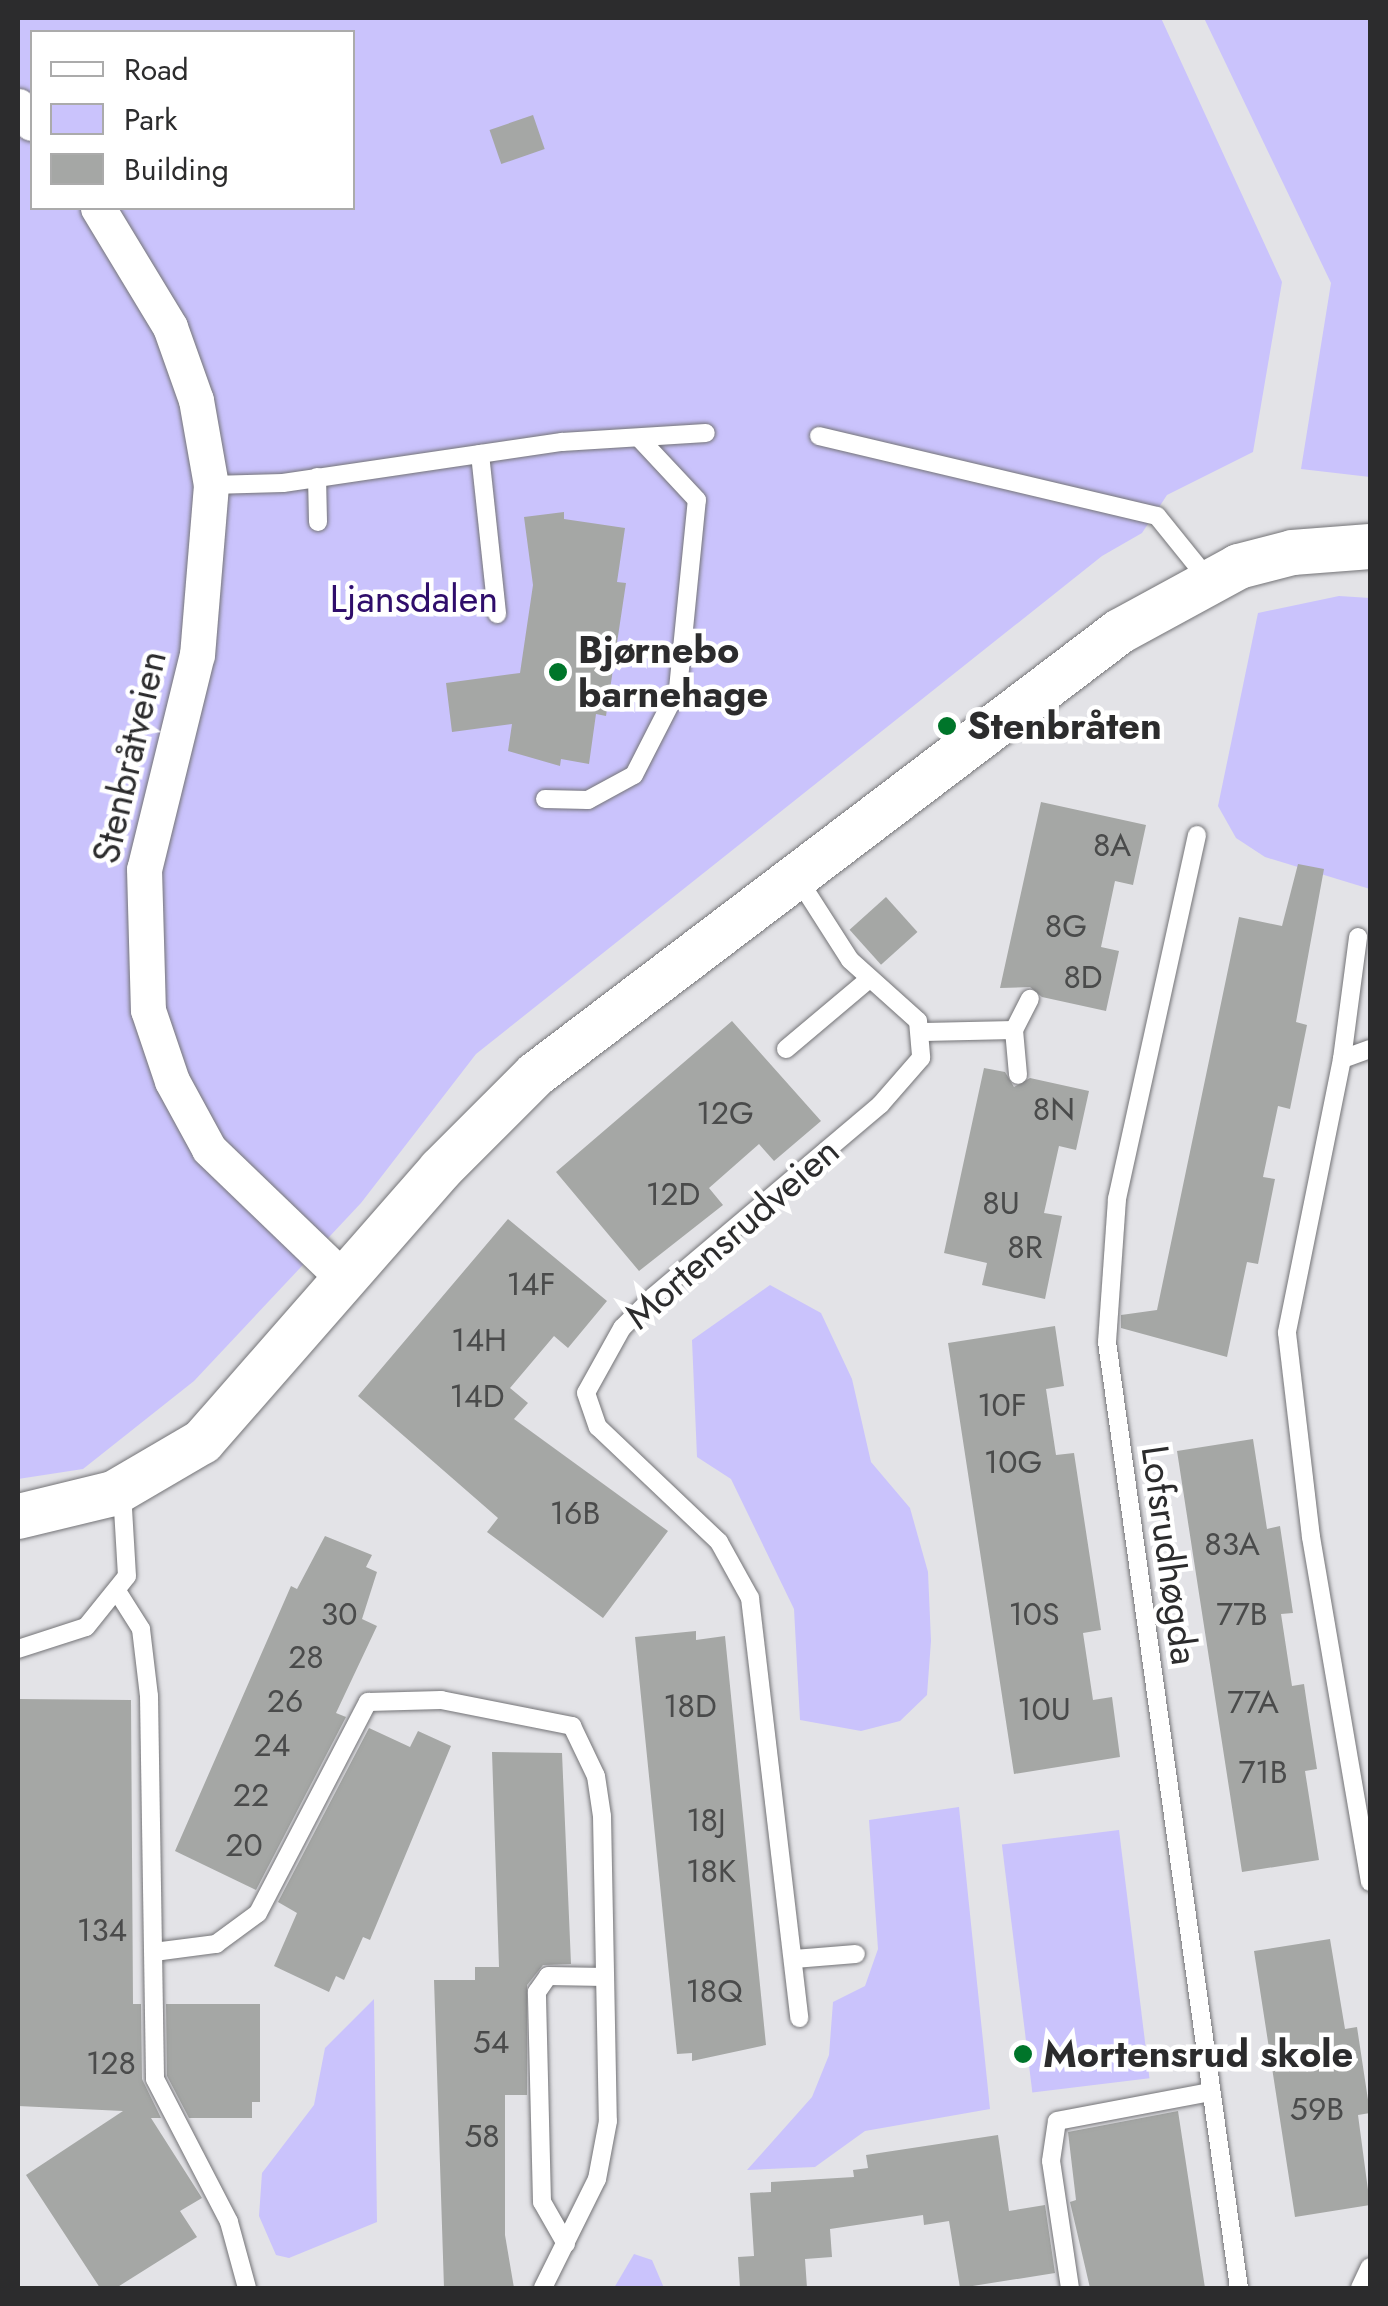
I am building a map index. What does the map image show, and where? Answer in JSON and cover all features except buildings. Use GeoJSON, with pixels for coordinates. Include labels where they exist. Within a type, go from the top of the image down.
{"type":"FeatureCollection","features":[{"type":"Feature","properties":{"kind":"street","name":"Stenbråtveien"},"geometry":{"type":"LineString","coordinates":[[99,210],[170,327],[196,400],[212,486],[197,654],[144,869],[148,1010],[172,1081],[209,1148],[346,1281]]}},
{"type":"Feature","properties":{"kind":"street"},"geometry":{"type":"LineString","coordinates":[[18,1516],[122,1490],[173,1462],[231,1413],[535,1074],[1119,631],[1207,578],[1292,552],[1370,546]]}},
{"type":"Feature","properties":{"kind":"lane"},"geometry":{"type":"LineString","coordinates":[[212,486],[317,477],[480,454],[706,434]]}},
{"type":"Feature","properties":{"kind":"lane"},"geometry":{"type":"LineString","coordinates":[[819,436],[1156,516],[1207,578]]}},
{"type":"Feature","properties":{"kind":"lane"},"geometry":{"type":"LineString","coordinates":[[545,799],[588,800],[634,776],[678,689],[696,500],[638,438]]}},
{"type":"Feature","properties":{"kind":"lane"},"geometry":{"type":"LineString","coordinates":[[480,454],[497,614]]}},
{"type":"Feature","properties":{"kind":"lane"},"geometry":{"type":"LineString","coordinates":[[317,477],[318,522]]}},
{"type":"Feature","properties":{"kind":"lane","name":"Lofsrudhøgda"},"geometry":{"type":"LineString","coordinates":[[1197,834],[1117,1199],[1107,1322],[1239,2288]]}},
{"type":"Feature","properties":{"kind":"lane"},"geometry":{"type":"LineString","coordinates":[[795,874],[868,980],[924,1032],[1014,1030]]}},
{"type":"Feature","properties":{"kind":"lane"},"geometry":{"type":"LineString","coordinates":[[1358,937],[1342,1059],[1296,1258],[1288,1367],[1370,1882]]}},
{"type":"Feature","properties":{"kind":"lane"},"geometry":{"type":"LineString","coordinates":[[786,1048],[868,980]]}},
{"type":"Feature","properties":{"kind":"lane"},"geometry":{"type":"LineString","coordinates":[[1018,1074],[1014,1030],[1030,999]]}},
{"type":"Feature","properties":{"kind":"lane","name":"Mortensrudveien"},"geometry":{"type":"LineString","coordinates":[[799,2018],[750,1598],[719,1542],[598,1427],[586,1393],[622,1328],[654,1296],[916,1068],[924,1032]]}},
{"type":"Feature","properties":{"kind":"lane"},"geometry":{"type":"LineString","coordinates":[[1342,1059],[1370,1048]]}},
{"type":"Feature","properties":{"kind":"lane"},"geometry":{"type":"LineString","coordinates":[[18,1649],[86,1627],[117,1591],[129,1550],[122,1490]]}},
{"type":"Feature","properties":{"kind":"lane"},"geometry":{"type":"LineString","coordinates":[[117,1591],[141,1629],[149,1696],[155,2079],[229,2222],[247,2288]]}},
{"type":"Feature","properties":{"kind":"lane"},"geometry":{"type":"LineString","coordinates":[[154,1952],[216,1944],[258,1913],[358,1709],[408,1698],[572,1726],[596,1776],[602,1816],[606,2154],[542,2288]]}},
{"type":"Feature","properties":{"kind":"lane"},"geometry":{"type":"LineString","coordinates":[[794,1959],[856,1954]]}},
{"type":"Feature","properties":{"kind":"lane"},"geometry":{"type":"LineString","coordinates":[[566,2244],[542,2202],[537,1992],[548,1976],[604,1977]]}},
{"type":"Feature","properties":{"kind":"lane"},"geometry":{"type":"LineString","coordinates":[[1070,2288],[1051,2161],[1057,2120],[1211,2092]]}},
{"type":"Feature","properties":{"kind":"lane"},"geometry":{"type":"LineString","coordinates":[[1360,2288],[1370,2267]]}},
{"type":"Feature","properties":{"kind":"green space","name":"Ljansdalen"},"geometry":{"type":"Polygon","coordinates":[[[18,18],[1161,18],[1282,282],[1253,452],[1167,495],[1142,533],[1102,556],[476,1054],[361,1203],[194,1381],[83,1469],[18,1479],[18,18]]]}},
{"type":"Feature","properties":{"kind":"green space"},"geometry":{"type":"Polygon","coordinates":[[[1204,18],[1370,18],[1370,477],[1301,469],[1331,283],[1204,18]]]}},
{"type":"Feature","properties":{"kind":"green space"},"geometry":{"type":"Polygon","coordinates":[[[1339,596],[1370,598],[1370,889],[1265,857],[1236,838],[1218,806],[1258,613],[1339,596]]]}},
{"type":"Feature","properties":{"kind":"green space"},"geometry":{"type":"Polygon","coordinates":[[[770,1285],[821,1313],[852,1379],[871,1462],[910,1508],[928,1572],[931,1641],[927,1695],[900,1721],[861,1731],[800,1720],[794,1609],[731,1479],[697,1457],[692,1340],[770,1285]]]}},
{"type":"Feature","properties":{"kind":"green space"},"geometry":{"type":"Polygon","coordinates":[[[959,1807],[990,2109],[865,2131],[815,2167],[747,2170],[812,2097],[829,2055],[833,2002],[865,1986],[878,1949],[869,1820],[959,1807]]]}},
{"type":"Feature","properties":{"kind":"green space"},"geometry":{"type":"Polygon","coordinates":[[[1119,1830],[1149,2078],[1032,2093],[1002,1844],[1119,1830]]]}},
{"type":"Feature","properties":{"kind":"green space"},"geometry":{"type":"Polygon","coordinates":[[[374,1999],[377,2222],[289,2258],[276,2255],[259,2216],[262,2173],[314,2105],[325,2048],[374,1999]]]}},
{"type":"Feature","properties":{"kind":"green space"},"geometry":{"type":"Polygon","coordinates":[[[634,2254],[652,2260],[664,2288],[614,2288],[634,2254]]]}},
{"type":"Feature","properties":{"kind":"place","name":"Bjørnebo barnehage"},"geometry":{"type":"Point","coordinates":[558,672]}},
{"type":"Feature","properties":{"kind":"place","name":"Stenbråten"},"geometry":{"type":"Point","coordinates":[947,726]}},
{"type":"Feature","properties":{"kind":"place","name":"Mortensrud skole"},"geometry":{"type":"Point","coordinates":[1023,2054]}}]}
